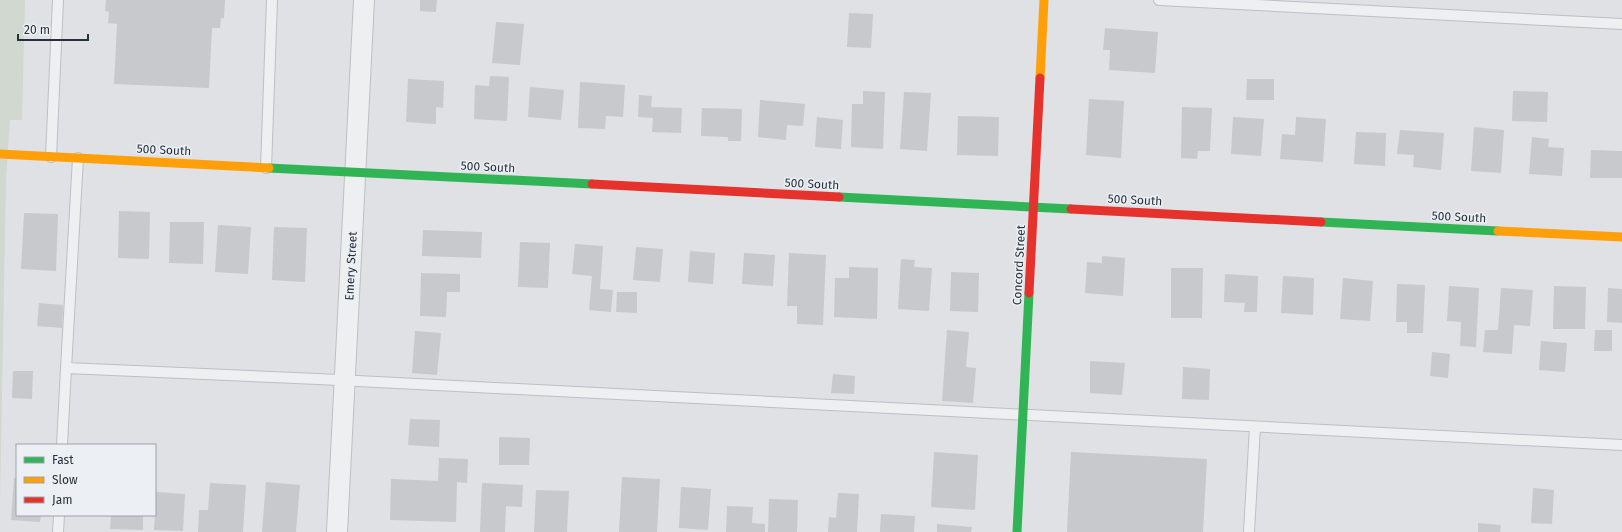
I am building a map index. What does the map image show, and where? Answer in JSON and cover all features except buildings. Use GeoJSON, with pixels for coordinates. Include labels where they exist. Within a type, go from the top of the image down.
{"type":"FeatureCollection","features":[{"type":"Feature","properties":{"kind":"street","name":"Emery Street"},"geometry":{"type":"LineString","coordinates":[[337,532],[364,0]]}},
{"type":"Feature","properties":{"kind":"street","name":"Concord Street"},"geometry":{"type":"LineString","coordinates":[[1017,532],[1044,0]]}},
{"type":"Feature","properties":{"kind":"street","name":"500 South"},"geometry":{"type":"LineString","coordinates":[[0,154],[1622,237]]}},
{"type":"Feature","properties":{"kind":"lane"},"geometry":{"type":"LineString","coordinates":[[51,157],[58,0]]}},
{"type":"Feature","properties":{"kind":"lane"},"geometry":{"type":"LineString","coordinates":[[266,168],[272,0]]}},
{"type":"Feature","properties":{"kind":"lane"},"geometry":{"type":"LineString","coordinates":[[1158,0],[1622,24]]}},
{"type":"Feature","properties":{"kind":"lane"},"geometry":{"type":"LineString","coordinates":[[62,444],[78,158]]}},
{"type":"Feature","properties":{"kind":"lane"},"geometry":{"type":"LineString","coordinates":[[66,368],[1622,445]]}},
{"type":"Feature","properties":{"kind":"lane"},"geometry":{"type":"LineString","coordinates":[[1249,532],[1255,427]]}},
{"type":"Feature","properties":{"kind":"lane"},"geometry":{"type":"LineString","coordinates":[[58,532],[59,516]]}},
{"type":"Feature","properties":{"kind":"shaded area"},"geometry":{"type":"Polygon","coordinates":[[[0,0],[25,0],[22,120],[10,120],[6,179],[0,502],[0,0]]]}},
{"type":"Feature","properties":{"kind":"traffic: fast"},"geometry":{"type":"LineString","coordinates":[[269,168],[592,184]]}},
{"type":"Feature","properties":{"kind":"traffic: fast"},"geometry":{"type":"LineString","coordinates":[[839,197],[1071,209]]}},
{"type":"Feature","properties":{"kind":"traffic: fast"},"geometry":{"type":"LineString","coordinates":[[1321,222],[1498,231]]}},
{"type":"Feature","properties":{"kind":"traffic: fast"},"geometry":{"type":"LineString","coordinates":[[1017,532],[1029,293]]}},
{"type":"Feature","properties":{"kind":"traffic: slow"},"geometry":{"type":"LineString","coordinates":[[1040,78],[1044,0]]}},
{"type":"Feature","properties":{"kind":"traffic: slow"},"geometry":{"type":"LineString","coordinates":[[0,154],[269,168]]}},
{"type":"Feature","properties":{"kind":"traffic: slow"},"geometry":{"type":"LineString","coordinates":[[1498,231],[1622,237]]}},
{"type":"Feature","properties":{"kind":"traffic: jam"},"geometry":{"type":"LineString","coordinates":[[1029,293],[1040,78]]}},
{"type":"Feature","properties":{"kind":"traffic: jam"},"geometry":{"type":"LineString","coordinates":[[592,184],[839,197]]}},
{"type":"Feature","properties":{"kind":"traffic: jam"},"geometry":{"type":"LineString","coordinates":[[1071,209],[1321,222]]}}]}
